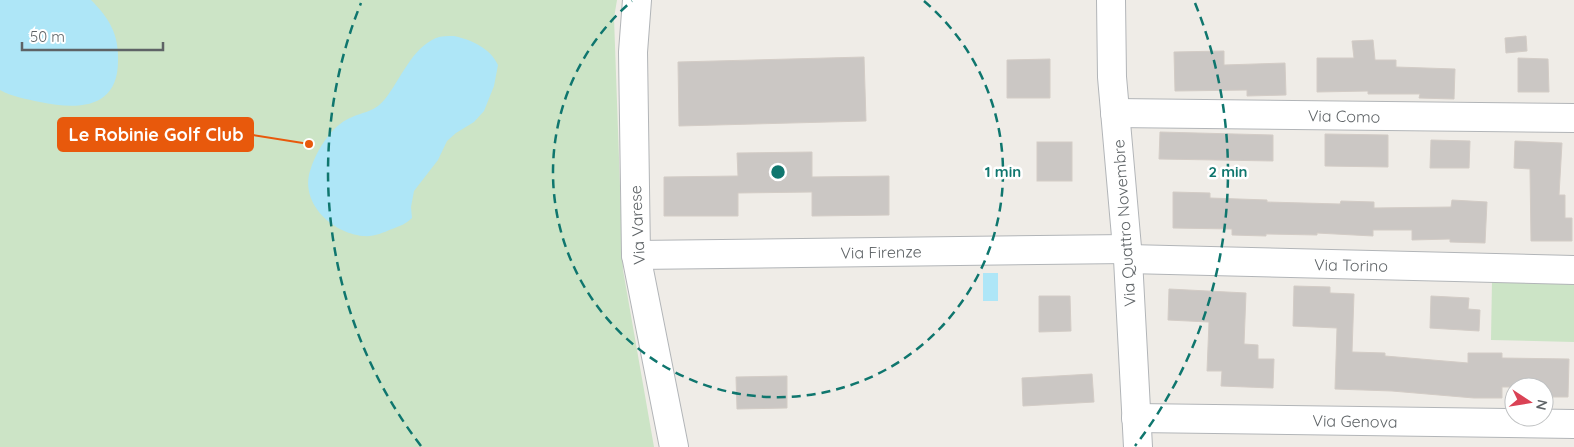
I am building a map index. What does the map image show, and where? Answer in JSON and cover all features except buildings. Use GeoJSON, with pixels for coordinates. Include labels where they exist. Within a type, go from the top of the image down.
{"type":"FeatureCollection","features":[{"type":"Feature","properties":{"kind":"street","name":"Via Varese"},"geometry":{"type":"LineString","coordinates":[[637,0],[633,52],[636,254],[674,447]]}},
{"type":"Feature","properties":{"kind":"street","name":"Via Quattro Novembre"},"geometry":{"type":"LineString","coordinates":[[1111,0],[1112,68],[1128,254],[1138,447]]}},
{"type":"Feature","properties":{"kind":"street","name":"Via Como"},"geometry":{"type":"LineString","coordinates":[[1115,113],[1574,118]]}},
{"type":"Feature","properties":{"kind":"street","name":"Via Firenze"},"geometry":{"type":"LineString","coordinates":[[636,254],[1128,254]]}},
{"type":"Feature","properties":{"kind":"street","name":"Via Torino"},"geometry":{"type":"LineString","coordinates":[[1128,254],[1574,270]]}},
{"type":"Feature","properties":{"kind":"street","name":"Via Genova"},"geometry":{"type":"LineString","coordinates":[[1136,418],[1574,424]]}},
{"type":"Feature","properties":{"kind":"green space"},"geometry":{"type":"Polygon","coordinates":[[[0,0],[617,0],[614,18],[623,270],[654,447],[0,447],[0,0]]]}},
{"type":"Feature","properties":{"kind":"green space"},"geometry":{"type":"Polygon","coordinates":[[[1492,280],[1574,282],[1574,342],[1491,340],[1492,280]]]}},
{"type":"Feature","properties":{"kind":"water"},"geometry":{"type":"Polygon","coordinates":[[[0,0],[91,0],[108,20],[117,43],[118,61],[116,77],[111,89],[93,103],[68,106],[25,99],[0,90],[0,0]]]}},
{"type":"Feature","properties":{"kind":"water"},"geometry":{"type":"Polygon","coordinates":[[[454,36],[485,49],[498,65],[494,86],[484,111],[474,122],[447,141],[438,160],[414,191],[411,207],[412,218],[410,220],[398,227],[371,236],[351,234],[340,229],[321,214],[309,193],[308,181],[311,168],[320,147],[329,134],[340,124],[381,104],[413,57],[427,43],[438,37],[454,36]]]}},
{"type":"Feature","properties":{"kind":"water"},"geometry":{"type":"Polygon","coordinates":[[[983,273],[998,273],[998,301],[983,301],[983,273]]]}},
{"type":"Feature","properties":{"kind":"place","name":"Le Robinie Golf Club"},"geometry":{"type":"Point","coordinates":[309,144]}}]}
